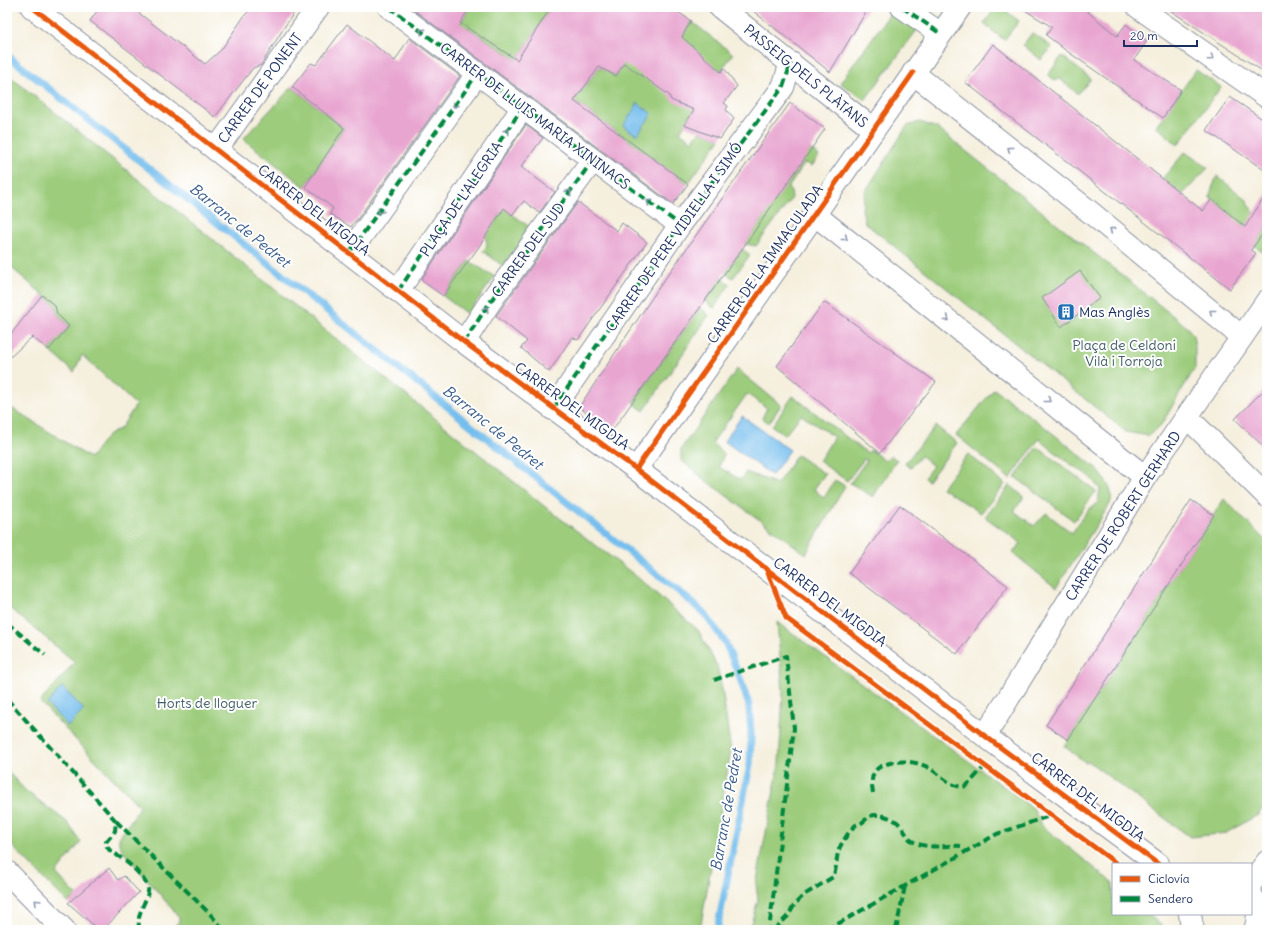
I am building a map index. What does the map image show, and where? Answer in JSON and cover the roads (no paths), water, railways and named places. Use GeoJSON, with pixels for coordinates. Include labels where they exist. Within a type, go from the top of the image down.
{"type":"FeatureCollection","features":[{"type":"Feature","properties":{"kind":"street","name":"CARRER DEL MIGDIA"},"geometry":{"type":"LineString","coordinates":[[32,7],[464,342],[636,469],[985,736],[1157,863]]}},
{"type":"Feature","properties":{"kind":"street","name":"CARRER DE PONENT"},"geometry":{"type":"LineString","coordinates":[[216,150],[318,7]]}},
{"type":"Feature","properties":{"kind":"street","name":"CARRER DE LLUIS MARIA XININACS"},"geometry":{"type":"LineString","coordinates":[[389,7],[680,226]]}},
{"type":"Feature","properties":{"kind":"street","name":"PASSEIG DELS PLÀTANS"},"geometry":{"type":"LineString","coordinates":[[720,7],[874,130]]}},
{"type":"Feature","properties":{"kind":"street"},"geometry":{"type":"LineString","coordinates":[[902,7],[941,34]]}},
{"type":"Feature","properties":{"kind":"street","name":"CARRER DE LA IMMACULADA"},"geometry":{"type":"LineString","coordinates":[[636,469],[960,7]]}},
{"type":"Feature","properties":{"kind":"street"},"geometry":{"type":"LineString","coordinates":[[1138,7],[1161,13],[1267,97]]}},
{"type":"Feature","properties":{"kind":"street","name":"CARRER DE PERE VIDIELLA I SIMÓ"},"geometry":{"type":"LineString","coordinates":[[554,409],[680,226],[783,87],[791,63]]}},
{"type":"Feature","properties":{"kind":"street"},"geometry":{"type":"LineString","coordinates":[[349,253],[477,73]]}},
{"type":"Feature","properties":{"kind":"street"},"geometry":{"type":"LineString","coordinates":[[913,74],[1090,212],[1242,337]]}},
{"type":"Feature","properties":{"kind":"street","name":"PLAÇA DE L'ALEGRIA"},"geometry":{"type":"LineString","coordinates":[[398,291],[523,108]]}},
{"type":"Feature","properties":{"kind":"street","name":"CARRER DEL SUD"},"geometry":{"type":"LineString","coordinates":[[464,342],[490,302],[593,160]]}},
{"type":"Feature","properties":{"kind":"street"},"geometry":{"type":"LineString","coordinates":[[814,214],[1145,477]]}},
{"type":"Feature","properties":{"kind":"street","name":"CARRER DE ROBERT GERHARD"},"geometry":{"type":"LineString","coordinates":[[985,736],[1145,477],[1267,301]]}},
{"type":"Feature","properties":{"kind":"street"},"geometry":{"type":"LineString","coordinates":[[1187,417],[1267,496]]}},
{"type":"Feature","properties":{"kind":"street"},"geometry":{"type":"LineString","coordinates":[[1252,882],[1267,862]]}},
{"type":"Feature","properties":{"kind":"street"},"geometry":{"type":"LineString","coordinates":[[7,872],[64,930]]}},
{"type":"Feature","properties":{"kind":"street"},"geometry":{"type":"LineString","coordinates":[[1252,897],[1257,907],[1258,918],[1255,930]]}},
{"type":"Feature","properties":{"kind":"street"},"geometry":{"type":"LineString","coordinates":[[1190,915],[1194,930]]}},
{"type":"Feature","properties":{"kind":"water"},"geometry":{"type":"Polygon","coordinates":[[[638,103],[652,114],[637,135],[623,126],[638,103]]]}},
{"type":"Feature","properties":{"kind":"water"},"geometry":{"type":"Polygon","coordinates":[[[742,416],[790,450],[772,475],[724,441],[742,416]]]}},
{"type":"Feature","properties":{"kind":"water"},"geometry":{"type":"Polygon","coordinates":[[[62,687],[84,710],[68,726],[47,704],[62,687]]]}},
{"type":"Feature","properties":{"kind":"waterway","name":"Barranc de Pedret"},"geometry":{"type":"LineString","coordinates":[[7,55],[704,613],[725,642],[738,673],[749,705],[751,735],[750,765],[717,930]]}},
{"type":"Feature","properties":{"kind":"place","name":"Mas Anglès"},"geometry":{"type":"Point","coordinates":[1066,312]}},
{"type":"Feature","properties":{"kind":"park label","name":"Plaça de Celdoni Vilà i Torroja"},"geometry":{"type":"Point","coordinates":[1124,354]}},
{"type":"Feature","properties":{"kind":"park label","name":"Horts de lloguer"},"geometry":{"type":"Point","coordinates":[207,703]}}]}
